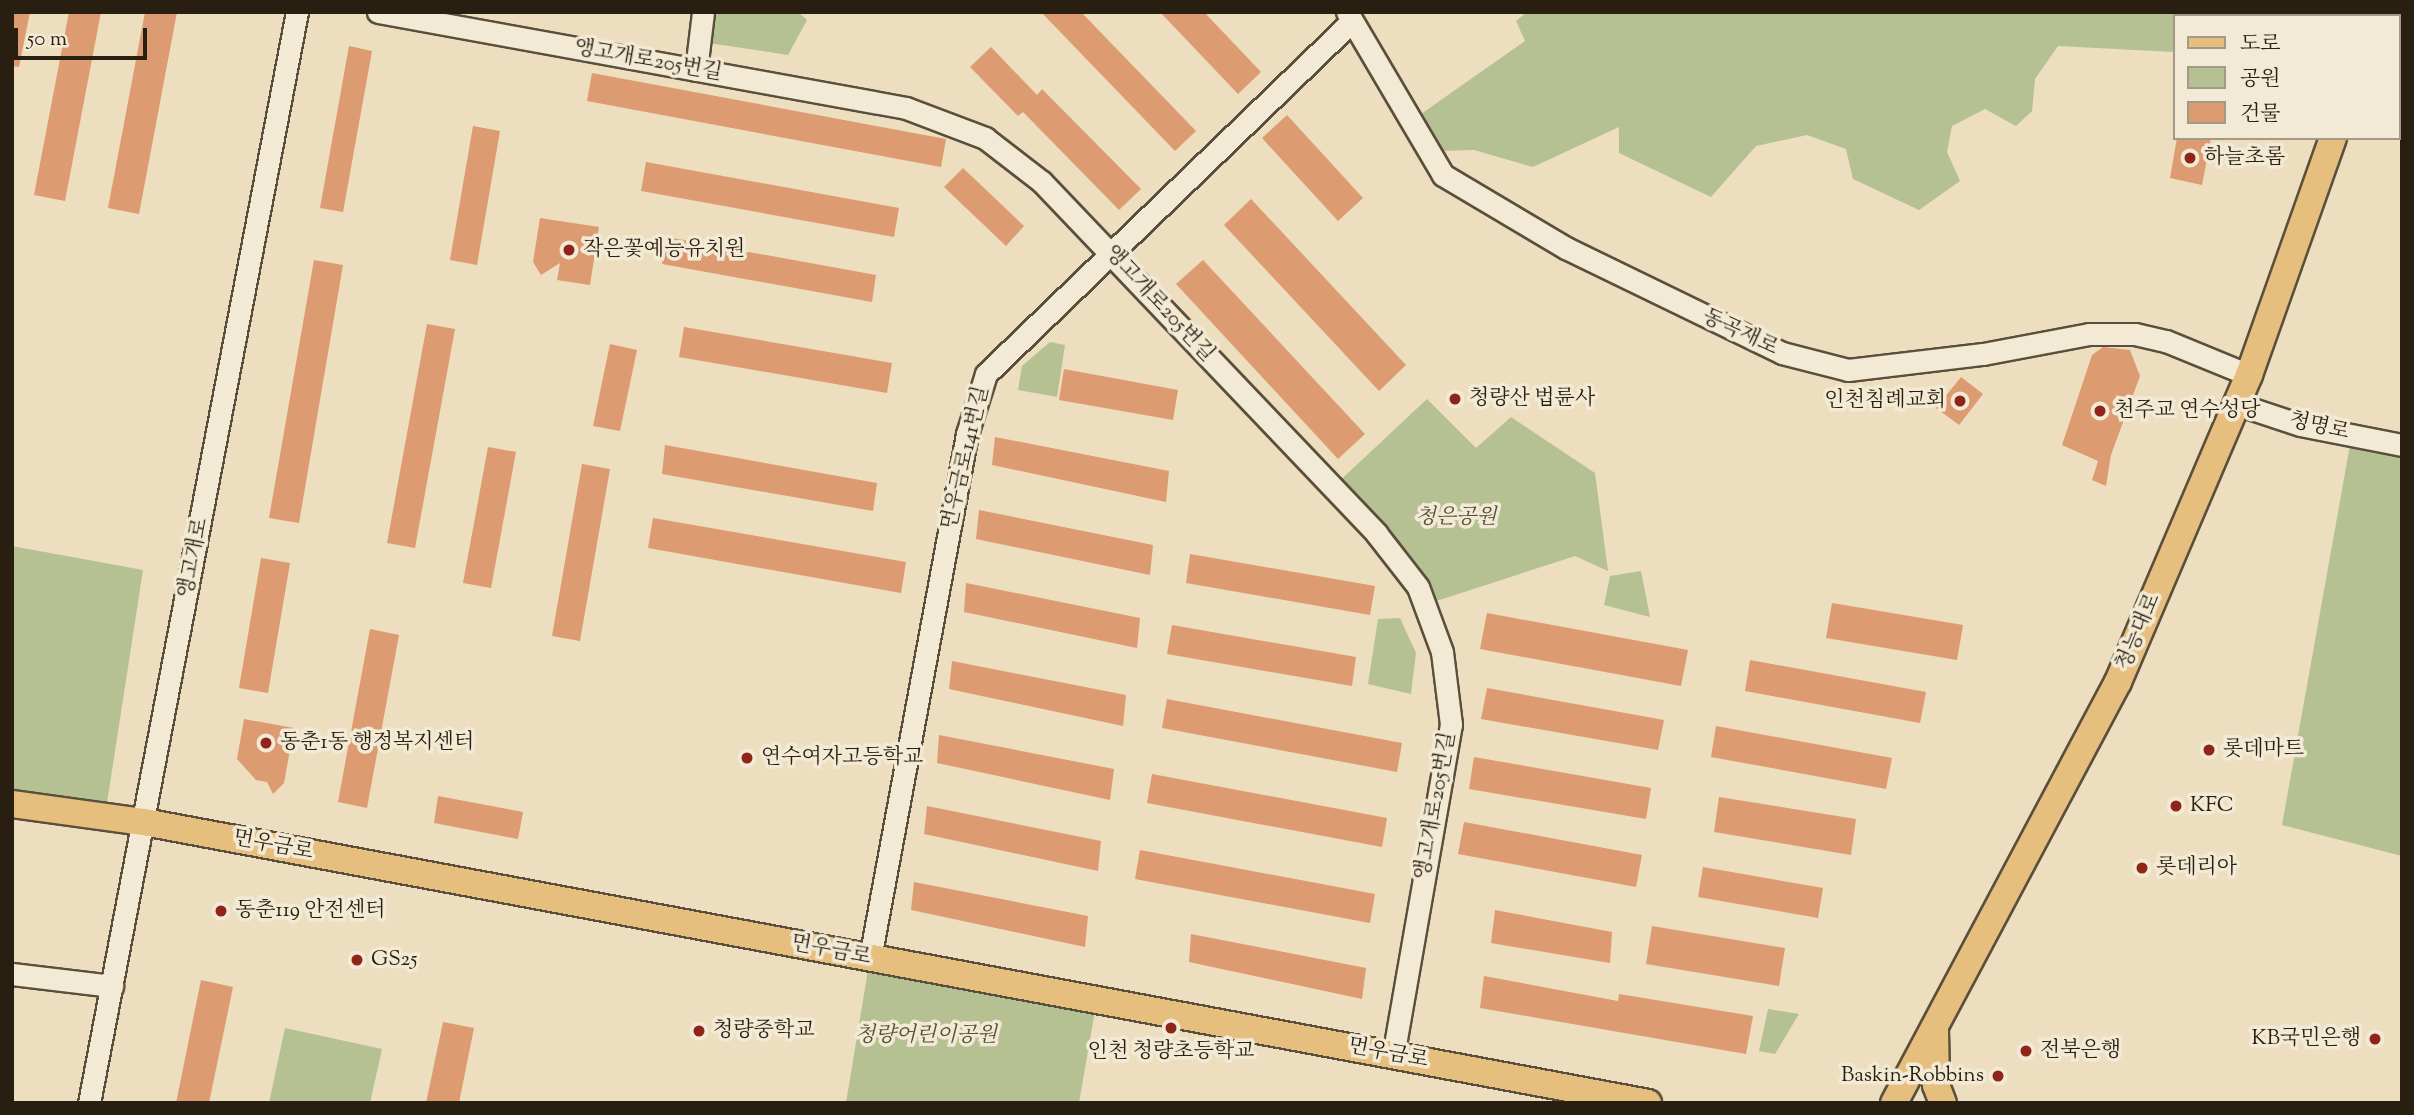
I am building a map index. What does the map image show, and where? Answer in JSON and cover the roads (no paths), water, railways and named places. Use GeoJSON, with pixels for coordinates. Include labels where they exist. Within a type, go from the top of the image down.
{"type":"FeatureCollection","features":[{"type":"Feature","properties":{"kind":"main road","name":"청능대로"},"geometry":{"type":"LineString","coordinates":[[1894,1103],[2118,682],[2249,375],[2332,140]]}},
{"type":"Feature","properties":{"kind":"main road","name":"먼우금로"},"geometry":{"type":"LineString","coordinates":[[12,804],[144,822],[1648,1103]]}},
{"type":"Feature","properties":{"kind":"main road"},"geometry":{"type":"LineString","coordinates":[[1936,1024],[1936,1085],[1943,1103]]}},
{"type":"Feature","properties":{"kind":"street","name":"앵고개로"},"geometry":{"type":"LineString","coordinates":[[89,1103],[297,12]]}},
{"type":"Feature","properties":{"kind":"street","name":"앵고개로205번길"},"geometry":{"type":"LineString","coordinates":[[378,12],[906,108],[985,138],[1042,182],[1376,533],[1418,587],[1442,652],[1451,724],[1393,1055]]}},
{"type":"Feature","properties":{"kind":"street"},"geometry":{"type":"LineString","coordinates":[[696,70],[703,12]]}},
{"type":"Feature","properties":{"kind":"street","name":"먼우금로141번길"},"geometry":{"type":"LineString","coordinates":[[870,958],[975,401],[986,374],[1349,17]]}},
{"type":"Feature","properties":{"kind":"street","name":"동곡재로"},"geometry":{"type":"LineString","coordinates":[[1349,17],[1443,175],[1566,248],[1782,353],[1848,370],[1983,354],[2090,334],[2135,334],[2249,375]]}},
{"type":"Feature","properties":{"kind":"street","name":"청명로"},"geometry":{"type":"LineString","coordinates":[[2237,404],[2301,425],[2402,445]]}},
{"type":"Feature","properties":{"kind":"street"},"geometry":{"type":"LineString","coordinates":[[12,974],[112,986]]}},
{"type":"Feature","properties":{"kind":"place","name":"하늘초롬"},"geometry":{"type":"Point","coordinates":[2190,158]}},
{"type":"Feature","properties":{"kind":"place","name":"작은꽃예능유치원"},"geometry":{"type":"Point","coordinates":[569,250]}},
{"type":"Feature","properties":{"kind":"place","name":"청량산 법륜사"},"geometry":{"type":"Point","coordinates":[1455,399]}},
{"type":"Feature","properties":{"kind":"place","name":"인천침례교회"},"geometry":{"type":"Point","coordinates":[1960,401]}},
{"type":"Feature","properties":{"kind":"place","name":"천주교 연수성당"},"geometry":{"type":"Point","coordinates":[2100,411]}},
{"type":"Feature","properties":{"kind":"place","name":"동춘1동 행정복지센터"},"geometry":{"type":"Point","coordinates":[266,743]}},
{"type":"Feature","properties":{"kind":"place","name":"롯데마트"},"geometry":{"type":"Point","coordinates":[2209,750]}},
{"type":"Feature","properties":{"kind":"place","name":"연수여자고등학교"},"geometry":{"type":"Point","coordinates":[747,758]}},
{"type":"Feature","properties":{"kind":"place","name":"KFC"},"geometry":{"type":"Point","coordinates":[2176,806]}},
{"type":"Feature","properties":{"kind":"place","name":"롯데리아"},"geometry":{"type":"Point","coordinates":[2142,868]}},
{"type":"Feature","properties":{"kind":"place","name":"동춘119 안전센터"},"geometry":{"type":"Point","coordinates":[221,911]}},
{"type":"Feature","properties":{"kind":"place","name":"GS25"},"geometry":{"type":"Point","coordinates":[357,960]}},
{"type":"Feature","properties":{"kind":"place","name":"인천 청량초등학교"},"geometry":{"type":"Point","coordinates":[1171,1028]}},
{"type":"Feature","properties":{"kind":"place","name":"청량중학교"},"geometry":{"type":"Point","coordinates":[699,1031]}},
{"type":"Feature","properties":{"kind":"place","name":"KB국민은행"},"geometry":{"type":"Point","coordinates":[2375,1039]}},
{"type":"Feature","properties":{"kind":"place","name":"전북은행"},"geometry":{"type":"Point","coordinates":[2026,1051]}},
{"type":"Feature","properties":{"kind":"place","name":"Baskin-Robbins"},"geometry":{"type":"Point","coordinates":[1998,1076]}},
{"type":"Feature","properties":{"kind":"park label","name":"청은공원"},"geometry":{"type":"Point","coordinates":[1456,518]}},
{"type":"Feature","properties":{"kind":"park label","name":"청량어린이공원"},"geometry":{"type":"Point","coordinates":[926,1036]}}]}
